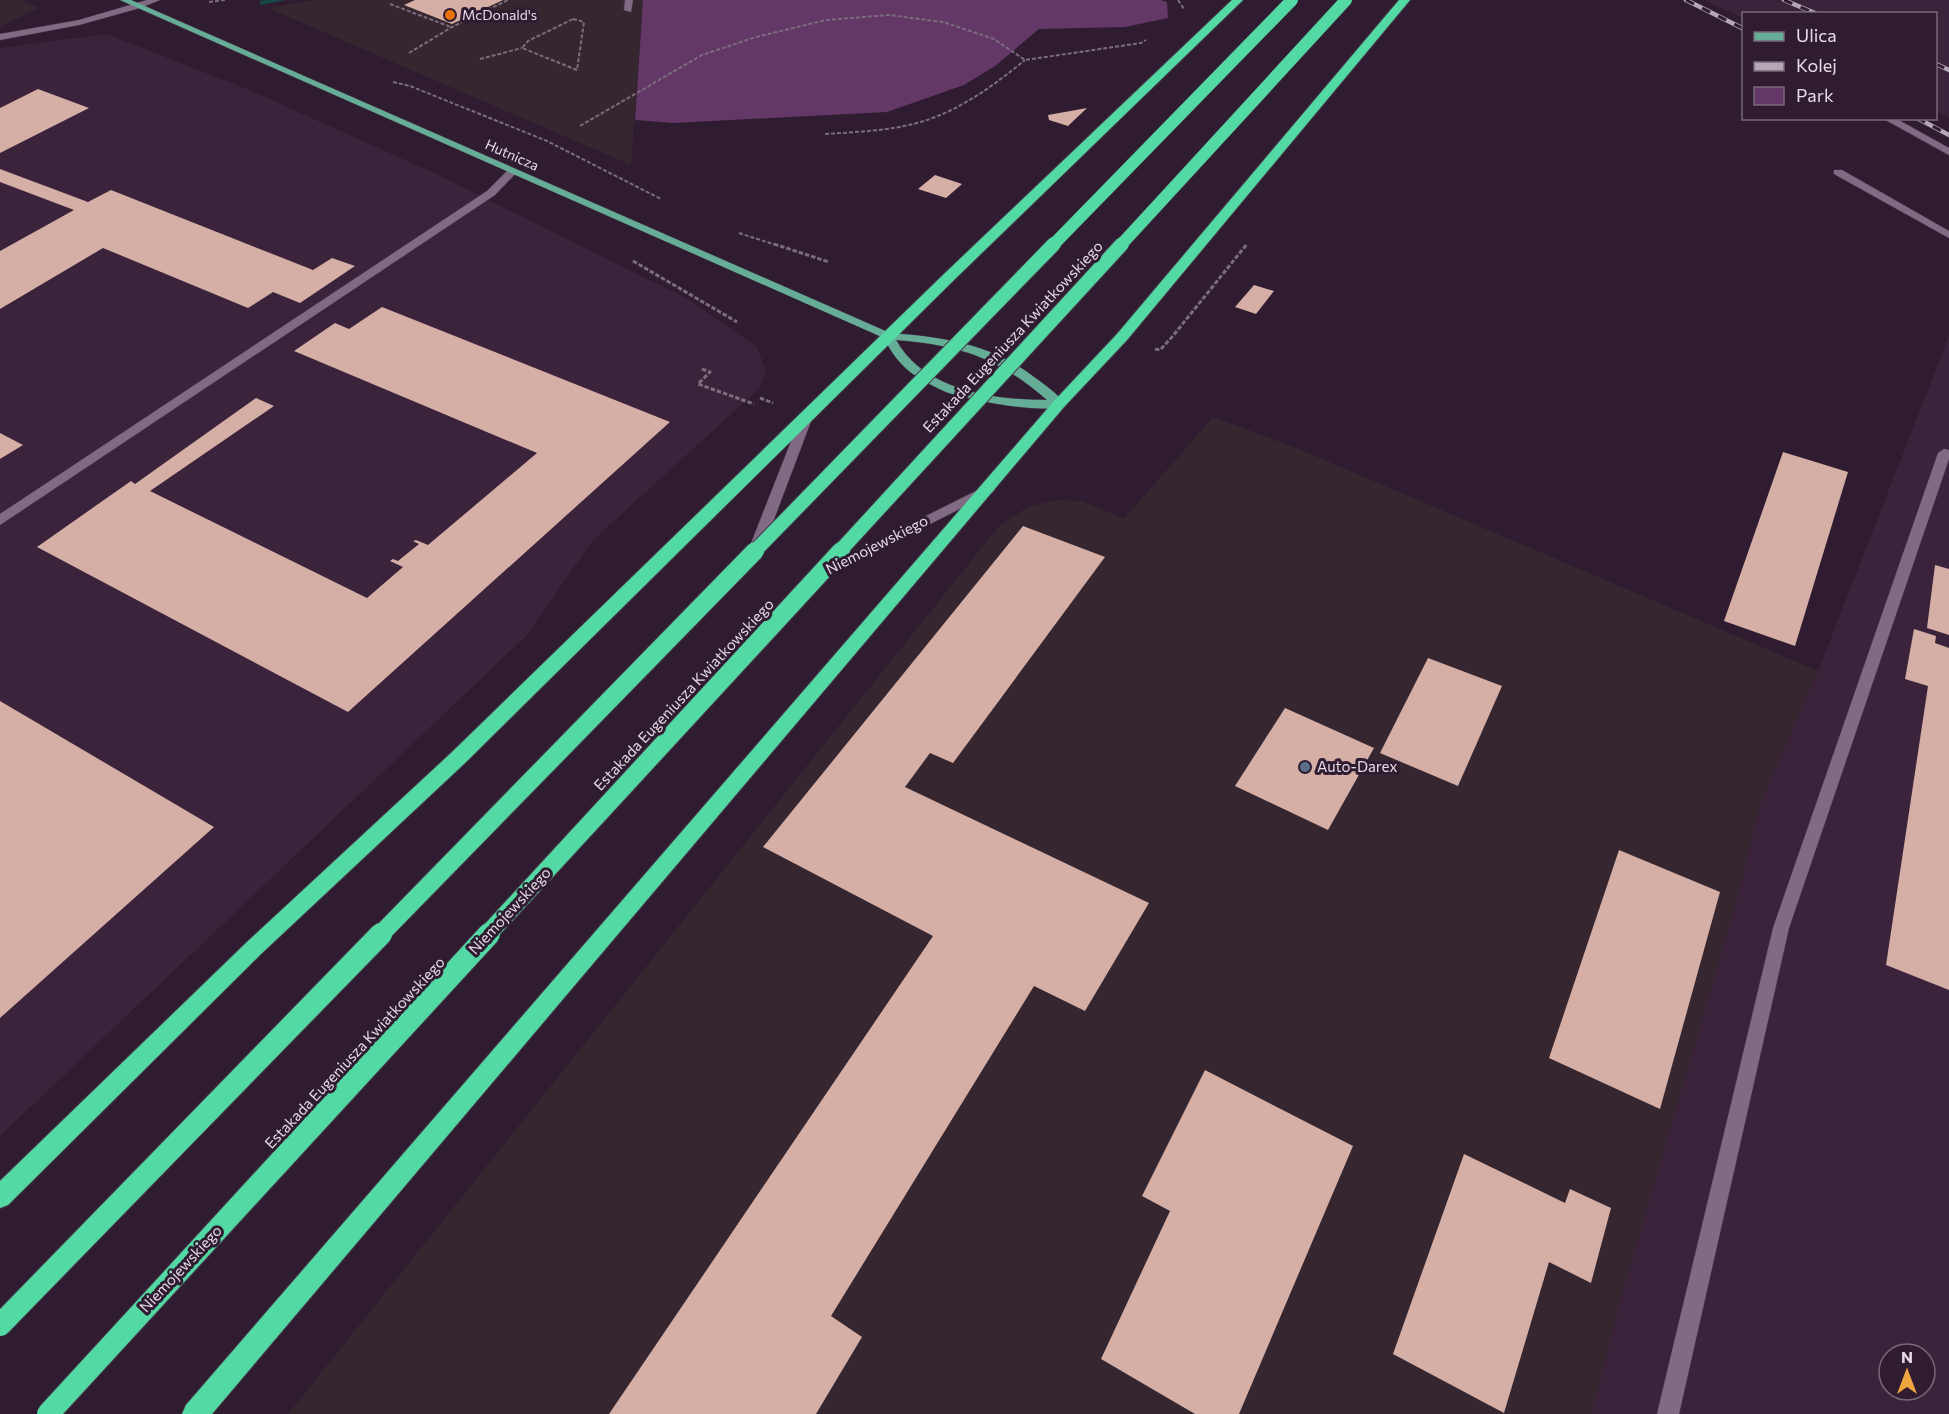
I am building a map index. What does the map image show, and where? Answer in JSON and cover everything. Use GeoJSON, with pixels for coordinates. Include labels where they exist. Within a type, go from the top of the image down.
{"type":"FeatureCollection","features":[{"type":"Feature","properties":{"kind":"highway"},"geometry":{"type":"LineString","coordinates":[[0,1197],[254,948],[458,758],[888,336],[1238,0]]}},
{"type":"Feature","properties":{"kind":"highway"},"geometry":{"type":"LineString","coordinates":[[0,1324],[1292,0]]}},
{"type":"Feature","properties":{"kind":"highway","name":"Estakada Eugeniusza Kwiatkowskiego"},"geometry":{"type":"LineString","coordinates":[[48,1414],[1346,0]]}},
{"type":"Feature","properties":{"kind":"highway"},"geometry":{"type":"LineString","coordinates":[[195,1414],[1059,404],[1122,338],[1203,238],[1405,0]]}},
{"type":"Feature","properties":{"kind":"main road","name":"Hutnicza"},"geometry":{"type":"LineString","coordinates":[[124,0],[888,336],[949,341],[989,353],[1030,377],[1059,404]]}},
{"type":"Feature","properties":{"kind":"main road"},"geometry":{"type":"LineString","coordinates":[[888,336],[900,356],[913,368],[953,390],[1011,402],[1059,404]]}},
{"type":"Feature","properties":{"kind":"street"},"geometry":{"type":"LineString","coordinates":[[0,37],[88,21],[156,0]]}},
{"type":"Feature","properties":{"kind":"street"},"geometry":{"type":"LineString","coordinates":[[1891,120],[1949,152]]}},
{"type":"Feature","properties":{"kind":"street"},"geometry":{"type":"LineString","coordinates":[[0,520],[491,193],[513,171]]}},
{"type":"Feature","properties":{"kind":"street"},"geometry":{"type":"LineString","coordinates":[[1838,172],[1949,235]]}},
{"type":"Feature","properties":{"kind":"street"},"geometry":{"type":"LineString","coordinates":[[0,1324],[756,550],[807,416]]}},
{"type":"Feature","properties":{"kind":"street"},"geometry":{"type":"LineString","coordinates":[[1668,1414],[1780,928],[1944,453],[1949,455]]}},
{"type":"Feature","properties":{"kind":"street","name":"Niemojewskiego"},"geometry":{"type":"LineString","coordinates":[[48,1414],[818,576],[988,488]]}},
{"type":"Feature","properties":{"kind":"path"},"geometry":{"type":"LineString","coordinates":[[202,3],[226,0]]}},
{"type":"Feature","properties":{"kind":"path"},"geometry":{"type":"LineString","coordinates":[[409,53],[452,27],[508,0]]}},
{"type":"Feature","properties":{"kind":"path"},"geometry":{"type":"LineString","coordinates":[[1178,0],[1184,9],[1179,16]]}},
{"type":"Feature","properties":{"kind":"path"},"geometry":{"type":"LineString","coordinates":[[390,4],[452,27]]}},
{"type":"Feature","properties":{"kind":"path"},"geometry":{"type":"LineString","coordinates":[[580,126],[702,55],[756,36],[826,20],[889,15],[943,22],[994,39],[1025,60]]}},
{"type":"Feature","properties":{"kind":"path"},"geometry":{"type":"LineString","coordinates":[[480,59],[522,48],[528,41],[573,19],[584,22],[577,70],[522,48]]}},
{"type":"Feature","properties":{"kind":"path"},"geometry":{"type":"LineString","coordinates":[[825,134],[887,128],[929,120],[989,89],[1025,60],[1141,43],[1149,38]]}},
{"type":"Feature","properties":{"kind":"path"},"geometry":{"type":"LineString","coordinates":[[410,86],[547,141],[667,202]]}},
{"type":"Feature","properties":{"kind":"path"},"geometry":{"type":"LineString","coordinates":[[729,230],[829,262]]}},
{"type":"Feature","properties":{"kind":"path"},"geometry":{"type":"LineString","coordinates":[[1160,351],[1249,242]]}},
{"type":"Feature","properties":{"kind":"path"},"geometry":{"type":"LineString","coordinates":[[702,369],[710,372],[698,384],[754,404]]}},
{"type":"Feature","properties":{"kind":"shaded area"},"geometry":{"type":"Polygon","coordinates":[[[0,0],[22,0],[39,8],[0,27],[0,0]]]}},
{"type":"Feature","properties":{"kind":"shaded area"},"geometry":{"type":"Polygon","coordinates":[[[315,0],[643,0],[631,165],[268,8],[315,0]]]}},
{"type":"Feature","properties":{"kind":"shaded area"},"geometry":{"type":"Polygon","coordinates":[[[1704,0],[1949,0],[1949,118],[1937,112],[1937,12],[1742,12],[1742,18],[1704,0]]]}},
{"type":"Feature","properties":{"kind":"shaded area"},"geometry":{"type":"Polygon","coordinates":[[[107,34],[252,91],[436,174],[688,299],[757,347],[766,371],[760,388],[593,540],[526,636],[0,1136],[0,48],[107,34]]]}},
{"type":"Feature","properties":{"kind":"shaded area"},"geometry":{"type":"Polygon","coordinates":[[[1949,336],[1949,1414],[1592,1414],[1622,1295],[1738,897],[1761,802],[1818,671],[1949,336]]]}},
{"type":"Feature","properties":{"kind":"shaded area"},"geometry":{"type":"Polygon","coordinates":[[[1213,417],[1294,447],[1818,671],[1761,802],[1738,897],[1622,1295],[1592,1414],[288,1414],[999,526],[1026,508],[1055,500],[1082,501],[1124,519],[1213,417]]]}},
{"type":"Feature","properties":{"kind":"green space"},"geometry":{"type":"Polygon","coordinates":[[[643,0],[1160,0],[1167,2],[1168,18],[1125,27],[1039,29],[995,66],[964,85],[887,112],[674,123],[635,120],[643,0]]]}},
{"type":"Feature","properties":{"kind":"building","name":"McDonald's"},"geometry":{"type":"Polygon","coordinates":[[[415,0],[503,0],[452,24],[404,5],[415,0]]]}},
{"type":"Feature","properties":{"kind":"building"},"geometry":{"type":"Polygon","coordinates":[[[38,89],[89,108],[0,153],[0,108],[38,89]]]}},
{"type":"Feature","properties":{"kind":"building"},"geometry":{"type":"Polygon","coordinates":[[[1087,108],[1068,126],[1049,120],[1048,115],[1087,108]]]}},
{"type":"Feature","properties":{"kind":"building"},"geometry":{"type":"Polygon","coordinates":[[[0,169],[88,202],[111,190],[313,270],[332,258],[355,266],[300,303],[273,292],[248,308],[103,248],[0,309],[0,251],[74,210],[0,182],[0,169]]]}},
{"type":"Feature","properties":{"kind":"building"},"geometry":{"type":"Polygon","coordinates":[[[935,175],[962,184],[946,198],[918,189],[935,175]]]}},
{"type":"Feature","properties":{"kind":"building"},"geometry":{"type":"Polygon","coordinates":[[[1254,285],[1274,291],[1256,314],[1235,307],[1254,285]]]}},
{"type":"Feature","properties":{"kind":"building"},"geometry":{"type":"Polygon","coordinates":[[[382,307],[670,422],[348,712],[37,547],[131,481],[135,484],[256,398],[274,406],[150,491],[367,598],[403,567],[390,561],[393,559],[398,561],[419,544],[413,541],[428,545],[537,453],[294,351],[335,323],[349,329],[382,307]]]}},
{"type":"Feature","properties":{"kind":"building"},"geometry":{"type":"Polygon","coordinates":[[[0,433],[23,445],[0,459],[0,433]]]}},
{"type":"Feature","properties":{"kind":"building"},"geometry":{"type":"Polygon","coordinates":[[[1783,452],[1848,472],[1795,646],[1724,621],[1783,452]]]}},
{"type":"Feature","properties":{"kind":"building"},"geometry":{"type":"Polygon","coordinates":[[[1023,526],[1105,557],[953,763],[930,753],[905,787],[1149,903],[1085,1011],[1034,986],[831,1316],[862,1337],[816,1414],[609,1414],[933,936],[763,847],[1023,526]]]}},
{"type":"Feature","properties":{"kind":"building"},"geometry":{"type":"Polygon","coordinates":[[[1935,565],[1949,569],[1949,635],[1927,628],[1935,565]]]}},
{"type":"Feature","properties":{"kind":"building"},"geometry":{"type":"Polygon","coordinates":[[[1914,629],[1936,636],[1935,643],[1949,648],[1949,990],[1886,965],[1928,686],[1905,679],[1914,629]]]}},
{"type":"Feature","properties":{"kind":"building"},"geometry":{"type":"Polygon","coordinates":[[[1428,658],[1502,686],[1458,786],[1380,753],[1428,658]]]}},
{"type":"Feature","properties":{"kind":"building"},"geometry":{"type":"Polygon","coordinates":[[[0,701],[214,827],[0,1018],[0,701]]]}},
{"type":"Feature","properties":{"kind":"building","name":"Auto-Darex"},"geometry":{"type":"Polygon","coordinates":[[[1285,708],[1374,748],[1328,830],[1235,786],[1285,708]]]}},
{"type":"Feature","properties":{"kind":"building"},"geometry":{"type":"Polygon","coordinates":[[[1619,850],[1720,892],[1660,1109],[1549,1058],[1619,850]]]}},
{"type":"Feature","properties":{"kind":"building"},"geometry":{"type":"Polygon","coordinates":[[[1205,1070],[1353,1146],[1239,1414],[1195,1414],[1101,1359],[1170,1211],[1142,1196],[1205,1070]]]}},
{"type":"Feature","properties":{"kind":"building"},"geometry":{"type":"Polygon","coordinates":[[[1464,1154],[1565,1203],[1570,1189],[1611,1208],[1591,1283],[1549,1262],[1504,1413],[1393,1354],[1464,1154]]]}},
{"type":"Feature","properties":{"kind":"waterway"},"geometry":{"type":"LineString","coordinates":[[263,3],[282,0]]}},
{"type":"Feature","properties":{"kind":"railway"},"geometry":{"type":"LineString","coordinates":[[1686,0],[1742,28]]}},
{"type":"Feature","properties":{"kind":"railway"},"geometry":{"type":"LineString","coordinates":[[1784,0],[1812,12]]}},
{"type":"Feature","properties":{"kind":"railway"},"geometry":{"type":"LineString","coordinates":[[1937,64],[1949,70]]}},
{"type":"Feature","properties":{"kind":"railway"},"geometry":{"type":"LineString","coordinates":[[1921,120],[1949,135]]}},
{"type":"Feature","properties":{"kind":"place","name":"McDonald's"},"geometry":{"type":"Point","coordinates":[450,15]}},
{"type":"Feature","properties":{"kind":"place","name":"Auto-Darex"},"geometry":{"type":"Point","coordinates":[1305,767]}}]}
